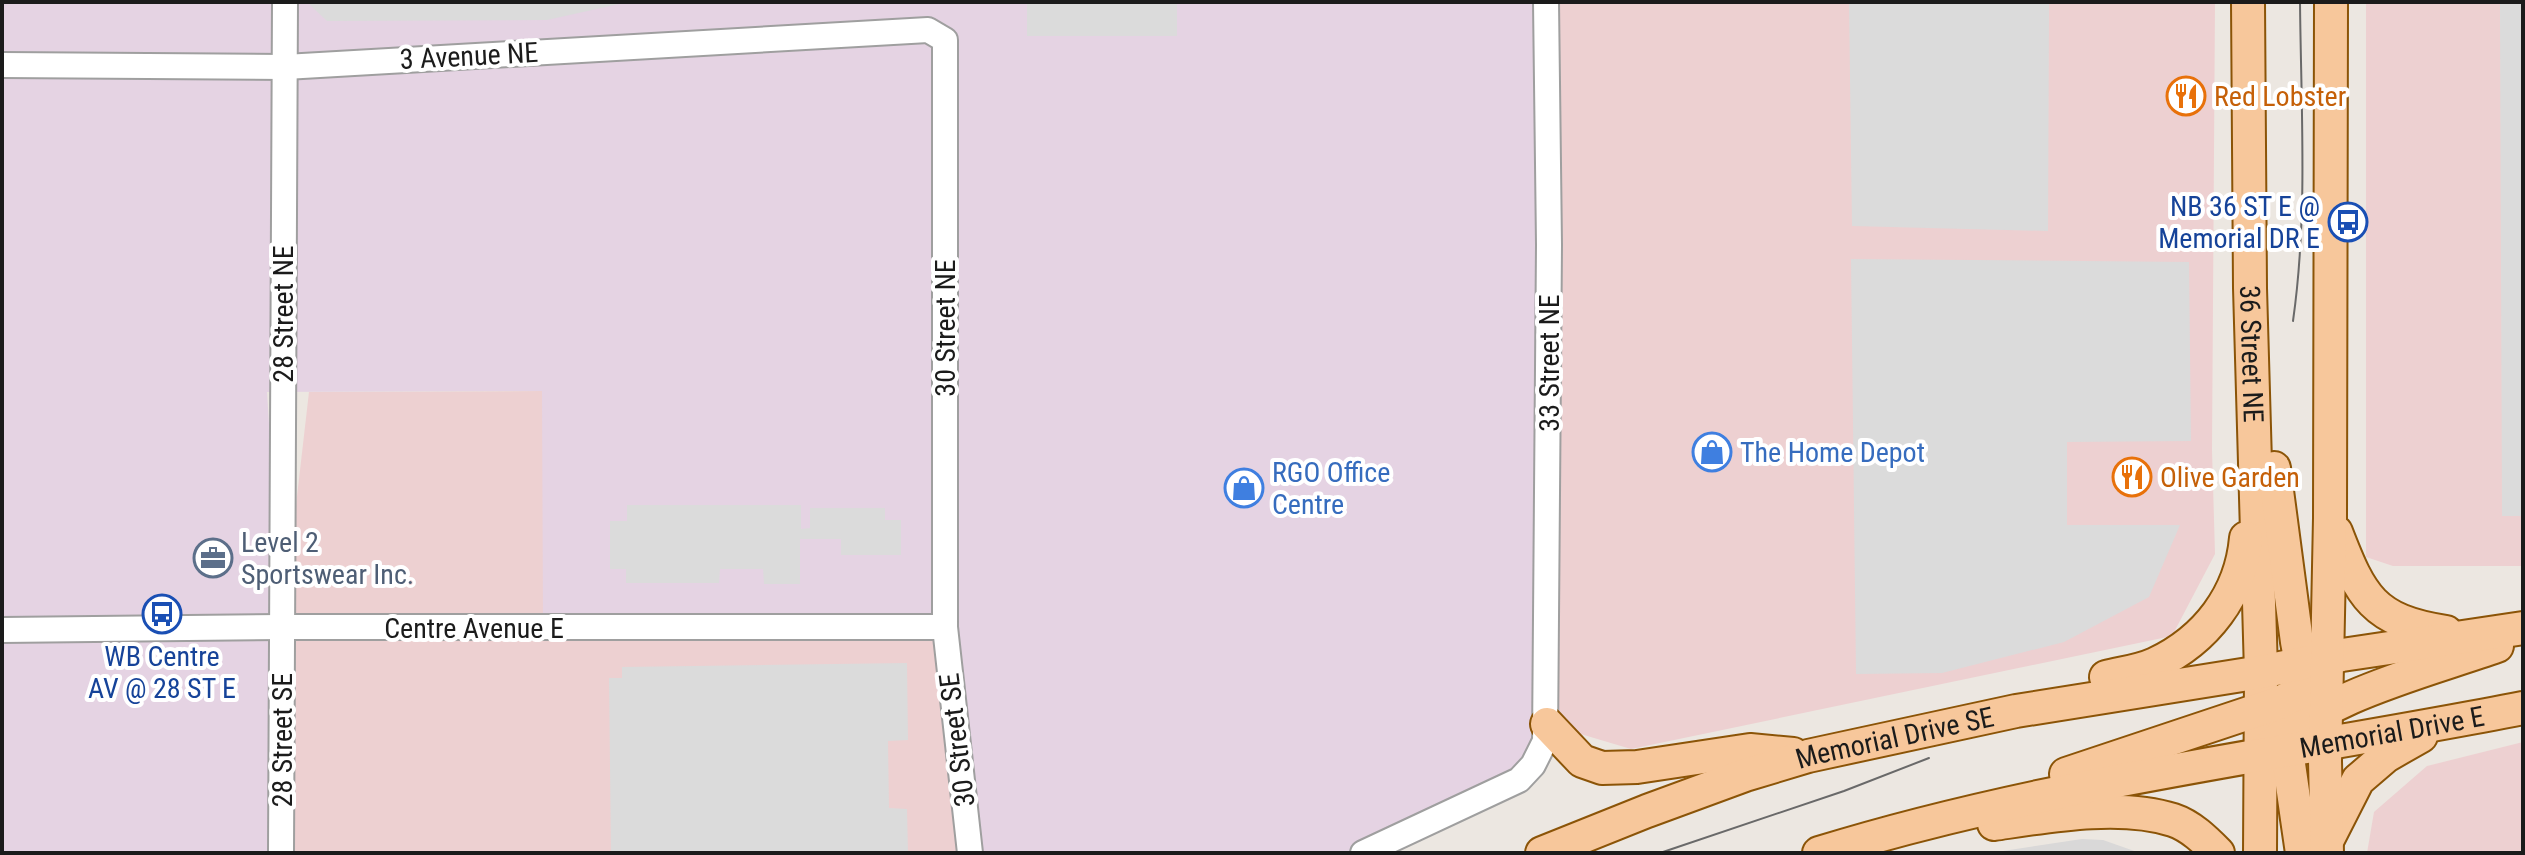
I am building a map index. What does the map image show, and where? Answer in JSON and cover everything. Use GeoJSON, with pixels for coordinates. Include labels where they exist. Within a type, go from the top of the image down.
{"type":"FeatureCollection","features":[{"type":"Feature","properties":{"kind":"main road","name":"36 Street NE"},"geometry":{"type":"LineString","coordinates":[[2248,2],[2250,288],[2261,672]]}},
{"type":"Feature","properties":{"kind":"main road"},"geometry":{"type":"LineString","coordinates":[[2260,853],[2295,708],[2330,518],[2331,2]]}},
{"type":"Feature","properties":{"kind":"main road"},"geometry":{"type":"LineString","coordinates":[[2256,429],[2275,471],[2295,708],[2319,849]]}},
{"type":"Feature","properties":{"kind":"main road"},"geometry":{"type":"LineString","coordinates":[[2016,711],[2061,689],[2153,665],[2209,626],[2236,584],[2245,552],[2248,512],[2257,472]]}},
{"type":"Feature","properties":{"kind":"main road"},"geometry":{"type":"LineString","coordinates":[[2330,518],[2358,585],[2378,609],[2400,622],[2467,635]]}},
{"type":"Feature","properties":{"kind":"main road"},"geometry":{"type":"LineString","coordinates":[[2019,799],[2045,781],[2295,708],[2467,635],[2523,628]]}},
{"type":"Feature","properties":{"kind":"main road"},"geometry":{"type":"LineString","coordinates":[[1819,853],[2019,799],[2523,636]]}},
{"type":"Feature","properties":{"kind":"main road"},"geometry":{"type":"LineString","coordinates":[[2261,672],[2326,745],[2319,849]]}},
{"type":"Feature","properties":{"kind":"main road","name":"Memorial Drive SE"},"geometry":{"type":"LineString","coordinates":[[1542,853],[1647,811],[1808,756],[2016,711],[2261,672]]}},
{"type":"Feature","properties":{"kind":"main road","name":"Memorial Drive E"},"geometry":{"type":"LineString","coordinates":[[2326,745],[2523,708]]}},
{"type":"Feature","properties":{"kind":"main road"},"geometry":{"type":"LineString","coordinates":[[1547,724],[1582,761],[1602,768],[1637,767],[1750,750],[1808,756]]}},
{"type":"Feature","properties":{"kind":"main road"},"geometry":{"type":"LineString","coordinates":[[2319,849],[2358,780],[2386,756],[2441,725]]}},
{"type":"Feature","properties":{"kind":"main road"},"geometry":{"type":"LineString","coordinates":[[1892,831],[1923,835],[2073,814],[2129,813],[2174,820],[2199,835],[2218,853]]}},
{"type":"Feature","properties":{"kind":"street","name":"28 Street NE"},"geometry":{"type":"LineString","coordinates":[[282,627],[285,2]]}},
{"type":"Feature","properties":{"kind":"street","name":"33 Street NE"},"geometry":{"type":"LineString","coordinates":[[1363,853],[1519,780],[1539,756],[1545,741],[1549,245],[1546,2]]}},
{"type":"Feature","properties":{"kind":"street","name":"3 Avenue NE"},"geometry":{"type":"LineString","coordinates":[[2,65],[285,67],[928,30],[935,34]]}},
{"type":"Feature","properties":{"kind":"street","name":"30 Street NE"},"geometry":{"type":"LineString","coordinates":[[935,34],[945,40],[945,627]]}},
{"type":"Feature","properties":{"kind":"street","name":"28 Street SE"},"geometry":{"type":"LineString","coordinates":[[281,853],[282,627]]}},
{"type":"Feature","properties":{"kind":"street","name":"Centre Avenue E"},"geometry":{"type":"LineString","coordinates":[[2,630],[945,627]]}},
{"type":"Feature","properties":{"kind":"street","name":"30 Street SE"},"geometry":{"type":"LineString","coordinates":[[945,627],[970,853]]}},
{"type":"Feature","properties":{"kind":"shaded area"},"geometry":{"type":"Polygon","coordinates":[[[2,2],[1550,2],[1539,756],[1363,853],[970,853],[945,627],[543,629],[542,391],[267,392],[282,627],[281,853],[2,853],[2,2]]]}},
{"type":"Feature","properties":{"kind":"shaded area"},"geometry":{"type":"Polygon","coordinates":[[[310,2],[619,4],[547,20],[327,21],[310,2]]]}},
{"type":"Feature","properties":{"kind":"shaded area"},"geometry":{"type":"Polygon","coordinates":[[[1027,2],[1177,2],[1177,36],[1027,36],[1027,2]]]}},
{"type":"Feature","properties":{"kind":"shaded area"},"geometry":{"type":"Polygon","coordinates":[[[1550,2],[2215,2],[2212,450],[2215,554],[2172,636],[1631,749],[1547,724],[1550,2]]]}},
{"type":"Feature","properties":{"kind":"shaded area"},"geometry":{"type":"Polygon","coordinates":[[[1849,2],[2049,2],[2048,231],[1852,226],[1849,2]]]}},
{"type":"Feature","properties":{"kind":"shaded area"},"geometry":{"type":"Polygon","coordinates":[[[2366,2],[2523,2],[2523,566],[2393,566],[2366,557],[2366,2]]]}},
{"type":"Feature","properties":{"kind":"shaded area"},"geometry":{"type":"Polygon","coordinates":[[[2500,2],[2523,2],[2523,516],[2502,516],[2500,2]]]}},
{"type":"Feature","properties":{"kind":"shaded area"},"geometry":{"type":"Polygon","coordinates":[[[1851,259],[2189,262],[2191,441],[2067,442],[2067,525],[2180,525],[2149,597],[2064,642],[1942,673],[1856,674],[1851,259]]]}},
{"type":"Feature","properties":{"kind":"shaded area"},"geometry":{"type":"Polygon","coordinates":[[[542,391],[945,627],[970,853],[281,853],[282,627],[309,392],[542,391]]]}},
{"type":"Feature","properties":{"kind":"shaded area"},"geometry":{"type":"Polygon","coordinates":[[[627,505],[801,505],[801,529],[810,528],[810,508],[885,508],[885,520],[901,520],[901,555],[841,555],[841,539],[800,539],[800,584],[764,584],[763,569],[720,569],[719,583],[626,583],[626,569],[610,569],[610,521],[627,521],[627,505]]]}},
{"type":"Feature","properties":{"kind":"shaded area"},"geometry":{"type":"Polygon","coordinates":[[[907,663],[908,740],[888,741],[889,808],[907,809],[908,853],[611,853],[609,678],[622,678],[622,667],[907,663]]]}},
{"type":"Feature","properties":{"kind":"shaded area"},"geometry":{"type":"Polygon","coordinates":[[[2523,742],[2523,853],[2367,853],[2374,812],[2427,766],[2523,742]]]}},
{"type":"Feature","properties":{"kind":"shaded area"},"geometry":{"type":"Polygon","coordinates":[[[2082,839],[2103,840],[2140,853],[1990,853],[2082,839]]]}},
{"type":"Feature","properties":{"kind":"tram line"},"geometry":{"type":"LineString","coordinates":[[2293,321],[2302,202],[2300,2]]}},
{"type":"Feature","properties":{"kind":"tram line"},"geometry":{"type":"LineString","coordinates":[[1660,853],[1844,791],[1929,758]]}},
{"type":"Feature","properties":{"kind":"place","name":"Red Lobster"},"geometry":{"type":"Point","coordinates":[2186,96]}},
{"type":"Feature","properties":{"kind":"place","name":"NB 36 ST E @ Memorial DR E"},"geometry":{"type":"Point","coordinates":[2348,222]}},
{"type":"Feature","properties":{"kind":"place","name":"The Home Depot"},"geometry":{"type":"Point","coordinates":[1712,452]}},
{"type":"Feature","properties":{"kind":"place","name":"Olive Garden"},"geometry":{"type":"Point","coordinates":[2132,477]}},
{"type":"Feature","properties":{"kind":"place","name":"RGO Office Centre"},"geometry":{"type":"Point","coordinates":[1244,488]}},
{"type":"Feature","properties":{"kind":"place","name":"Level 2 Sportswear Inc."},"geometry":{"type":"Point","coordinates":[213,558]}},
{"type":"Feature","properties":{"kind":"place","name":"WB Centre AV @ 28 ST E"},"geometry":{"type":"Point","coordinates":[162,614]}}]}
